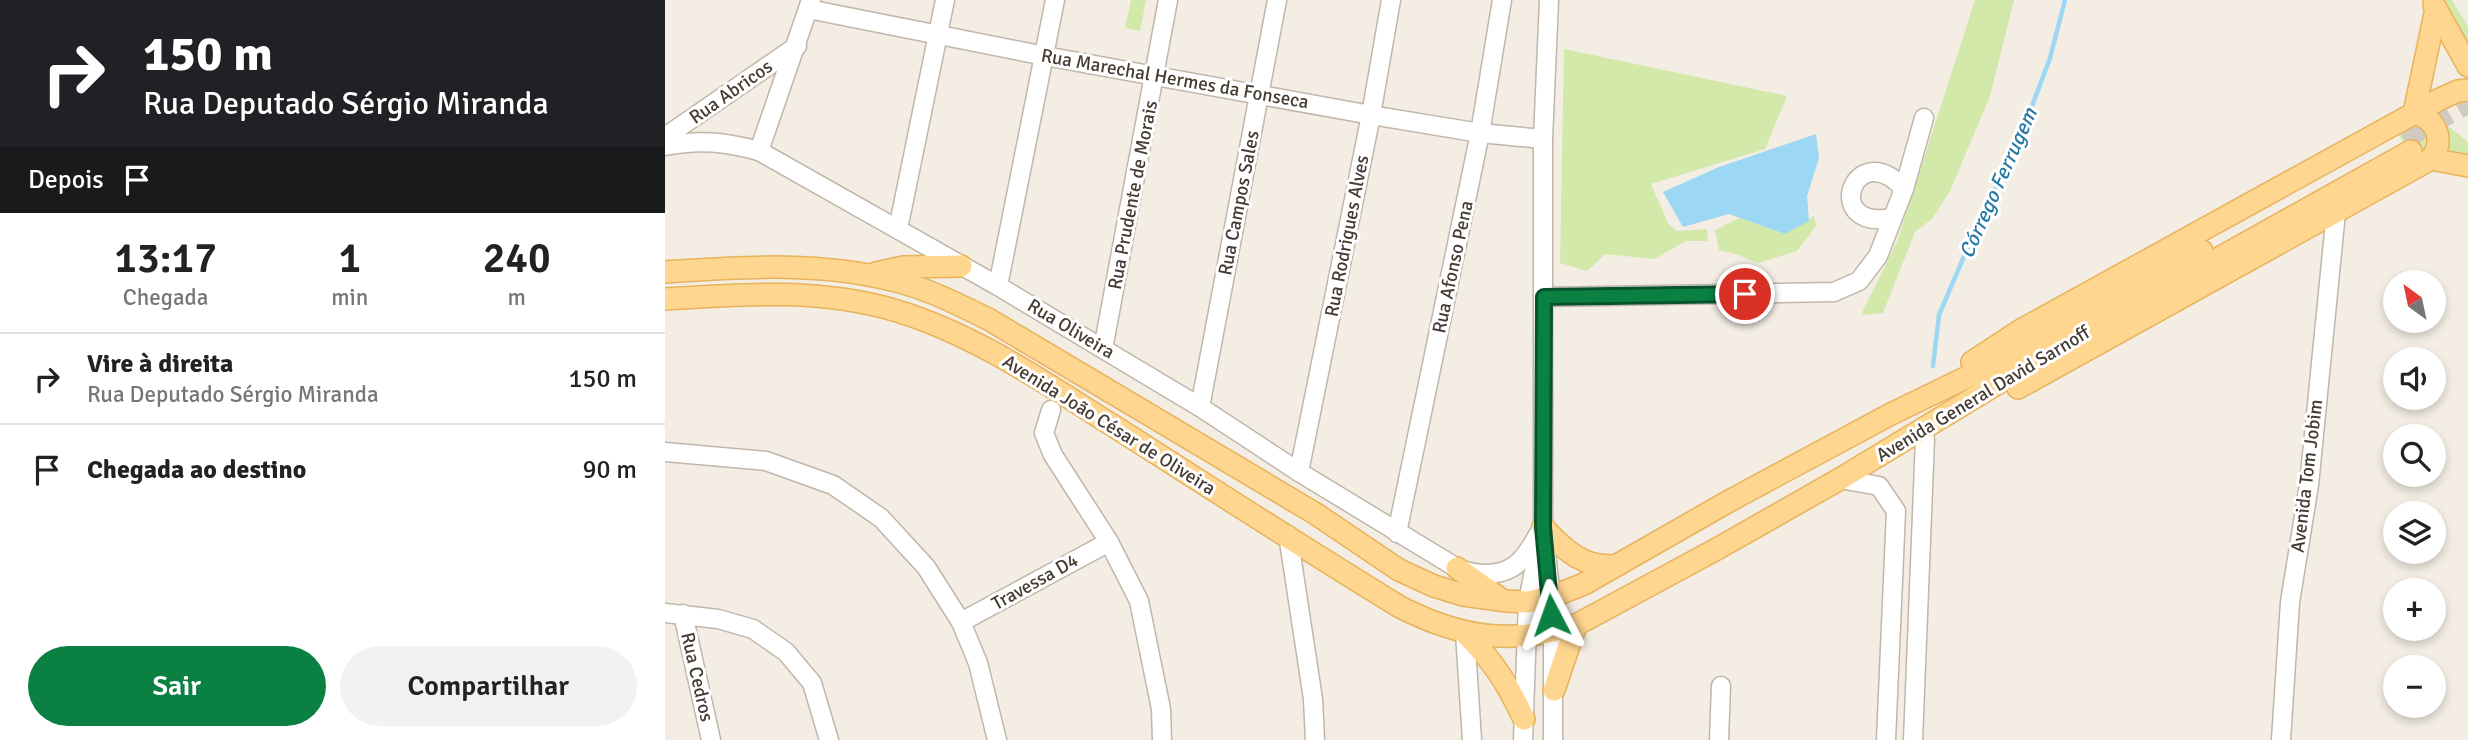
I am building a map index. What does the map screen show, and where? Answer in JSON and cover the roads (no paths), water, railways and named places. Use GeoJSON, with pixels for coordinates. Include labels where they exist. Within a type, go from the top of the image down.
{"type":"FeatureCollection","features":[{"type":"Feature","properties":{"kind":"main road"},"geometry":{"type":"LineString","coordinates":[[2434,4],[2468,66]]}},
{"type":"Feature","properties":{"kind":"main road"},"geometry":{"type":"LineString","coordinates":[[2414,113],[2434,4]]}},
{"type":"Feature","properties":{"kind":"main road"},"geometry":{"type":"LineString","coordinates":[[1891,414],[2021,330],[2440,99],[2458,91],[2468,90]]}},
{"type":"Feature","properties":{"kind":"main road"},"geometry":{"type":"LineString","coordinates":[[1874,458],[1893,454],[1925,439],[2336,212],[2415,150],[2439,143],[2435,127],[2430,120],[2414,113]]}},
{"type":"Feature","properties":{"kind":"main road"},"geometry":{"type":"LineString","coordinates":[[2415,150],[2468,166]]}},
{"type":"Feature","properties":{"kind":"main road","name":"Avenida General David Sarnoff"},"geometry":{"type":"LineString","coordinates":[[1528,602],[1571,590],[1623,564],[1731,500],[1891,414],[2031,346],[2415,150]]}},
{"type":"Feature","properties":{"kind":"main road","name":"Avenida General David Sarnoff"},"geometry":{"type":"LineString","coordinates":[[1527,635],[1576,625],[1716,550],[1840,479],[2038,359],[2415,150]]}},
{"type":"Feature","properties":{"kind":"main road","name":"Avenida João César de Oliveira"},"geometry":{"type":"LineString","coordinates":[[665,272],[763,265],[838,270],[897,281],[956,303],[990,320],[1316,514],[1399,570],[1434,586],[1463,595],[1528,602]]}},
{"type":"Feature","properties":{"kind":"main road"},"geometry":{"type":"LineString","coordinates":[[868,276],[903,267],[961,265]]}},
{"type":"Feature","properties":{"kind":"main road","name":"Avenida João César de Oliveira"},"geometry":{"type":"LineString","coordinates":[[665,299],[771,293],[839,299],[896,311],[933,324],[989,351],[1082,406],[1400,607],[1431,623],[1465,633],[1527,635]]}},
{"type":"Feature","properties":{"kind":"main road"},"geometry":{"type":"LineString","coordinates":[[1543,527],[1556,542],[1580,560],[1594,565],[1623,564]]}},
{"type":"Feature","properties":{"kind":"main road"},"geometry":{"type":"LineString","coordinates":[[1457,568],[1502,600]]}},
{"type":"Feature","properties":{"kind":"main road"},"geometry":{"type":"LineString","coordinates":[[1554,690],[1576,625]]}},
{"type":"Feature","properties":{"kind":"main road"},"geometry":{"type":"LineString","coordinates":[[1465,633],[1500,673],[1523,730]]}},
{"type":"Feature","properties":{"kind":"street"},"geometry":{"type":"LineString","coordinates":[[898,229],[945,0]]}},
{"type":"Feature","properties":{"kind":"street"},"geometry":{"type":"LineString","coordinates":[[998,286],[1055,0]]}},
{"type":"Feature","properties":{"kind":"street","name":"Rua Prudente de Morais"},"geometry":{"type":"LineString","coordinates":[[1103,349],[1156,76],[1168,0]]}},
{"type":"Feature","properties":{"kind":"street","name":"Rua Campos Sales"},"geometry":{"type":"LineString","coordinates":[[1200,407],[1277,0]]}},
{"type":"Feature","properties":{"kind":"street","name":"Rua Rodrigues Alves"},"geometry":{"type":"LineString","coordinates":[[1299,472],[1371,115],[1391,0]]}},
{"type":"Feature","properties":{"kind":"street","name":"Rua Afonso Pena"},"geometry":{"type":"LineString","coordinates":[[1397,533],[1481,133],[1502,0]]}},
{"type":"Feature","properties":{"kind":"street"},"geometry":{"type":"LineString","coordinates":[[1549,0],[1543,139],[1543,527],[1551,597],[1553,740]]}},
{"type":"Feature","properties":{"kind":"street"},"geometry":{"type":"LineString","coordinates":[[759,151],[797,46],[809,4]]}},
{"type":"Feature","properties":{"kind":"street","name":"Rua Marechal Hermes da Fonseca"},"geometry":{"type":"LineString","coordinates":[[809,4],[1045,56],[1371,115],[1481,133],[1543,139]]}},
{"type":"Feature","properties":{"kind":"street","name":"Rua Abricos"},"geometry":{"type":"LineString","coordinates":[[665,137],[797,46]]}},
{"type":"Feature","properties":{"kind":"street"},"geometry":{"type":"LineString","coordinates":[[1544,297],[1834,292],[1860,281],[1878,256],[1904,189],[1924,118]]}},
{"type":"Feature","properties":{"kind":"street","name":"Rua Oliveira"},"geometry":{"type":"LineString","coordinates":[[665,146],[725,142],[759,151],[998,286],[1200,407],[1299,472],[1457,568]]}},
{"type":"Feature","properties":{"kind":"street"},"geometry":{"type":"LineString","coordinates":[[1892,218],[1875,221],[1860,215],[1851,201],[1854,185],[1862,174],[1875,171],[1889,174],[1904,189]]}},
{"type":"Feature","properties":{"kind":"street","name":"Avenida Tom Jobim"},"geometry":{"type":"LineString","coordinates":[[2281,740],[2290,603],[2309,485],[2336,212]]}},
{"type":"Feature","properties":{"kind":"street"},"geometry":{"type":"LineString","coordinates":[[1051,410],[1044,433],[1053,456],[1109,542],[1139,601],[1160,698],[1162,740]]}},
{"type":"Feature","properties":{"kind":"street"},"geometry":{"type":"LineString","coordinates":[[1913,740],[1925,439]]}},
{"type":"Feature","properties":{"kind":"street"},"geometry":{"type":"LineString","coordinates":[[665,452],[746,457],[766,461],[832,485],[881,518],[926,567],[961,622],[978,663],[997,740]]}},
{"type":"Feature","properties":{"kind":"street"},"geometry":{"type":"LineString","coordinates":[[1840,479],[1879,486],[1896,511],[1886,740]]}},
{"type":"Feature","properties":{"kind":"street"},"geometry":{"type":"LineString","coordinates":[[1457,568],[1483,574],[1509,569],[1521,561],[1543,527]]}},
{"type":"Feature","properties":{"kind":"street"},"geometry":{"type":"LineString","coordinates":[[1523,730],[1528,602],[1543,527]]}},
{"type":"Feature","properties":{"kind":"street"},"geometry":{"type":"LineString","coordinates":[[1288,535],[1313,699],[1315,740]]}},
{"type":"Feature","properties":{"kind":"street","name":"Travessa D4"},"geometry":{"type":"LineString","coordinates":[[961,622],[1109,542]]}},
{"type":"Feature","properties":{"kind":"street"},"geometry":{"type":"LineString","coordinates":[[674,613],[718,619],[753,629],[786,652],[812,682],[829,740]]}},
{"type":"Feature","properties":{"kind":"street","name":"Rua Cedros"},"geometry":{"type":"LineString","coordinates":[[674,613],[711,740]]}},
{"type":"Feature","properties":{"kind":"street"},"geometry":{"type":"LineString","coordinates":[[1465,633],[1472,740]]}},
{"type":"Feature","properties":{"kind":"street"},"geometry":{"type":"LineString","coordinates":[[1719,740],[1721,686]]}},
{"type":"Feature","properties":{"kind":"water"},"geometry":{"type":"Polygon","coordinates":[[[1816,134],[1819,158],[1807,196],[1809,221],[1785,234],[1729,214],[1683,227],[1663,192],[1719,167],[1816,134]]]}},
{"type":"Feature","properties":{"kind":"waterway","name":"Córrego Ferrugem"},"geometry":{"type":"LineString","coordinates":[[1933,366],[1939,315],[1982,214],[2017,146],[2050,58],[2065,0]]}},
{"type":"Feature","properties":{"kind":"tunnel"},"geometry":{"type":"LineString","coordinates":[[2404,139],[2468,103]]}}]}
